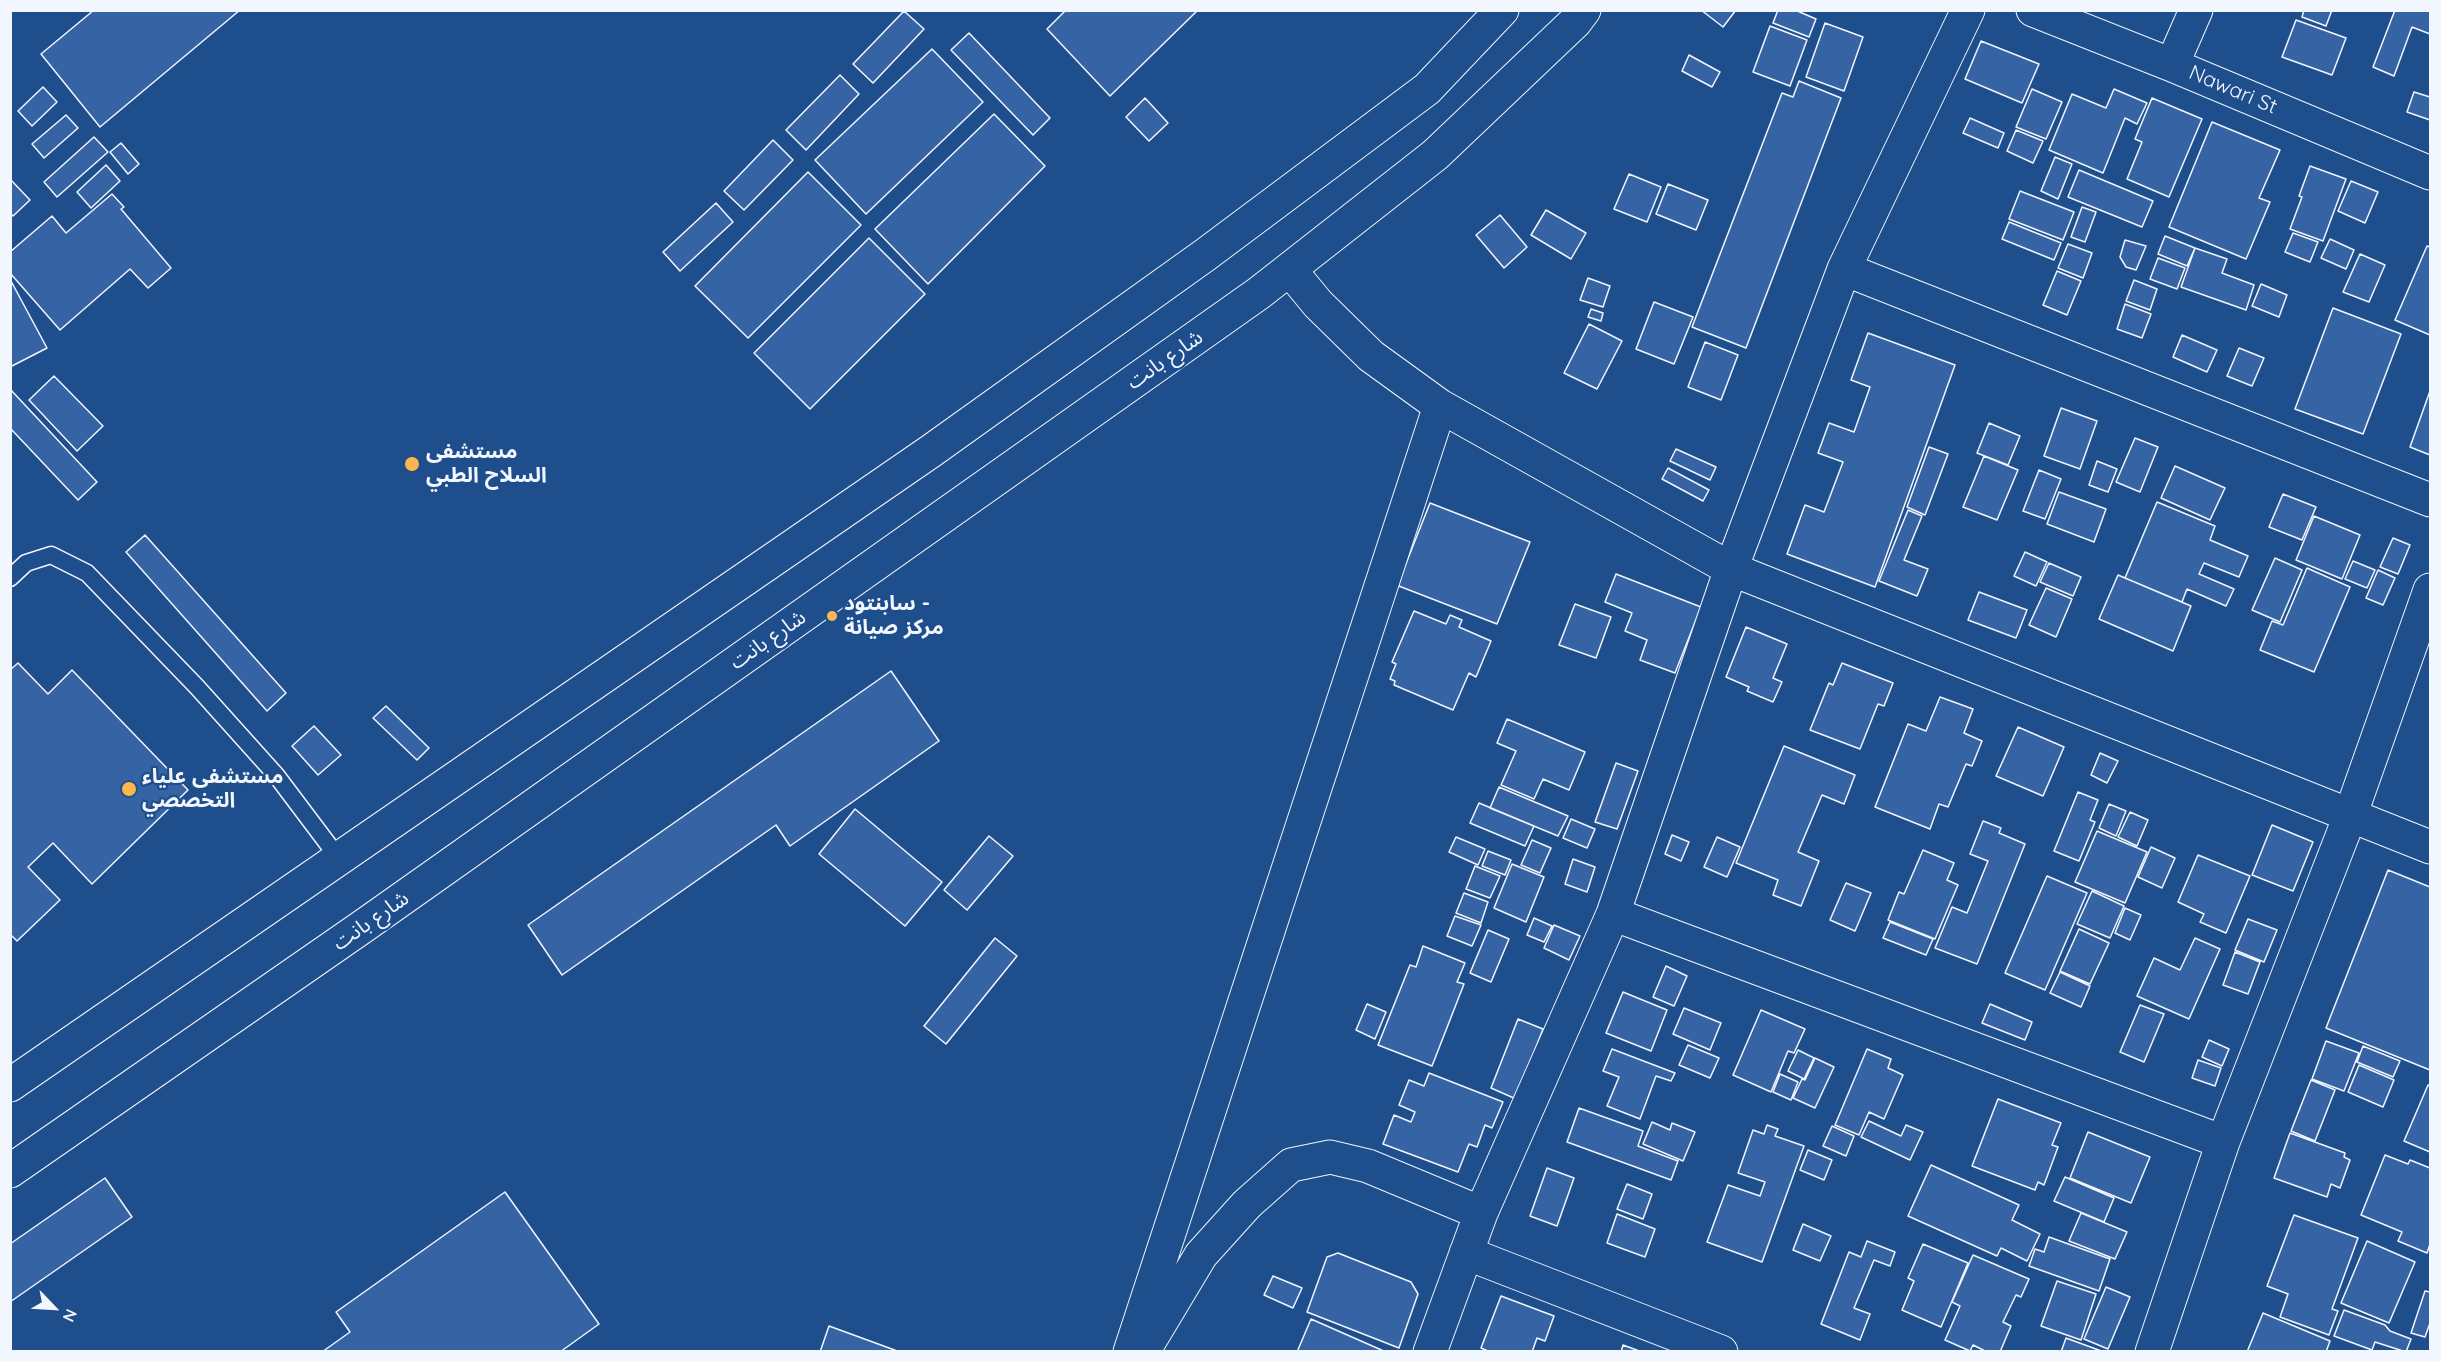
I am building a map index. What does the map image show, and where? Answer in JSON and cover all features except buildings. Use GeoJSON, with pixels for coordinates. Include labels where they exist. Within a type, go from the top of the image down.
{"type":"FeatureCollection","features":[{"type":"Feature","properties":{"kind":"street"},"geometry":{"type":"LineString","coordinates":[[10,1085],[931,451],[1205,255],[1427,89],[1502,10]]}},
{"type":"Feature","properties":{"kind":"street","name":"شارع بانت"},"geometry":{"type":"LineString","coordinates":[[10,1171],[362,927],[1290,270],[1435,155],[1510,86],[1575,22],[1584,10]]}},
{"type":"Feature","properties":{"kind":"street"},"geometry":{"type":"LineString","coordinates":[[1430,1352],[1481,1213],[1613,914],[1731,569],[1844,269],[1968,10]]}},
{"type":"Feature","properties":{"kind":"street","name":"Nawari St"},"geometry":{"type":"LineString","coordinates":[[2033,10],[2172,65],[2430,173]]}},
{"type":"Feature","properties":{"kind":"street"},"geometry":{"type":"LineString","coordinates":[[2172,65],[2196,10]]}},
{"type":"Feature","properties":{"kind":"street"},"geometry":{"type":"LineString","coordinates":[[1844,269],[2430,500]]}},
{"type":"Feature","properties":{"kind":"street"},"geometry":{"type":"LineString","coordinates":[[1290,270],[1318,304],[1371,356],[1440,406],[1731,569],[2430,847]]}},
{"type":"Feature","properties":{"kind":"street"},"geometry":{"type":"LineString","coordinates":[[1130,1352],[1440,406]]}},
{"type":"Feature","properties":{"kind":"street"},"geometry":{"type":"LineString","coordinates":[[2152,1352],[2223,1142],[2350,816],[2430,590]]}},
{"type":"Feature","properties":{"kind":"street"},"geometry":{"type":"LineString","coordinates":[[1613,914],[2223,1142]]}},
{"type":"Feature","properties":{"kind":"street"},"geometry":{"type":"LineString","coordinates":[[1143,1352],[1201,1256],[1247,1204],[1291,1166],[1330,1157],[1368,1166],[1481,1213]]}},
{"type":"Feature","properties":{"kind":"street"},"geometry":{"type":"LineString","coordinates":[[1466,1253],[1721,1352]]}},
{"type":"Feature","properties":{"kind":"lane"},"geometry":{"type":"LineString","coordinates":[[10,578],[26,563],[51,555],[87,573],[197,687],[276,775],[340,860]]}},
{"type":"Feature","properties":{"kind":"place","name":"مستشفى السلاح الطبي"},"geometry":{"type":"Point","coordinates":[412,464]}},
{"type":"Feature","properties":{"kind":"place","name":"سابنتود - مركز صيانة"},"geometry":{"type":"Point","coordinates":[832,616]}},
{"type":"Feature","properties":{"kind":"place","name":"مستشفى علياء التخصصي"},"geometry":{"type":"Point","coordinates":[129,789]}}]}
